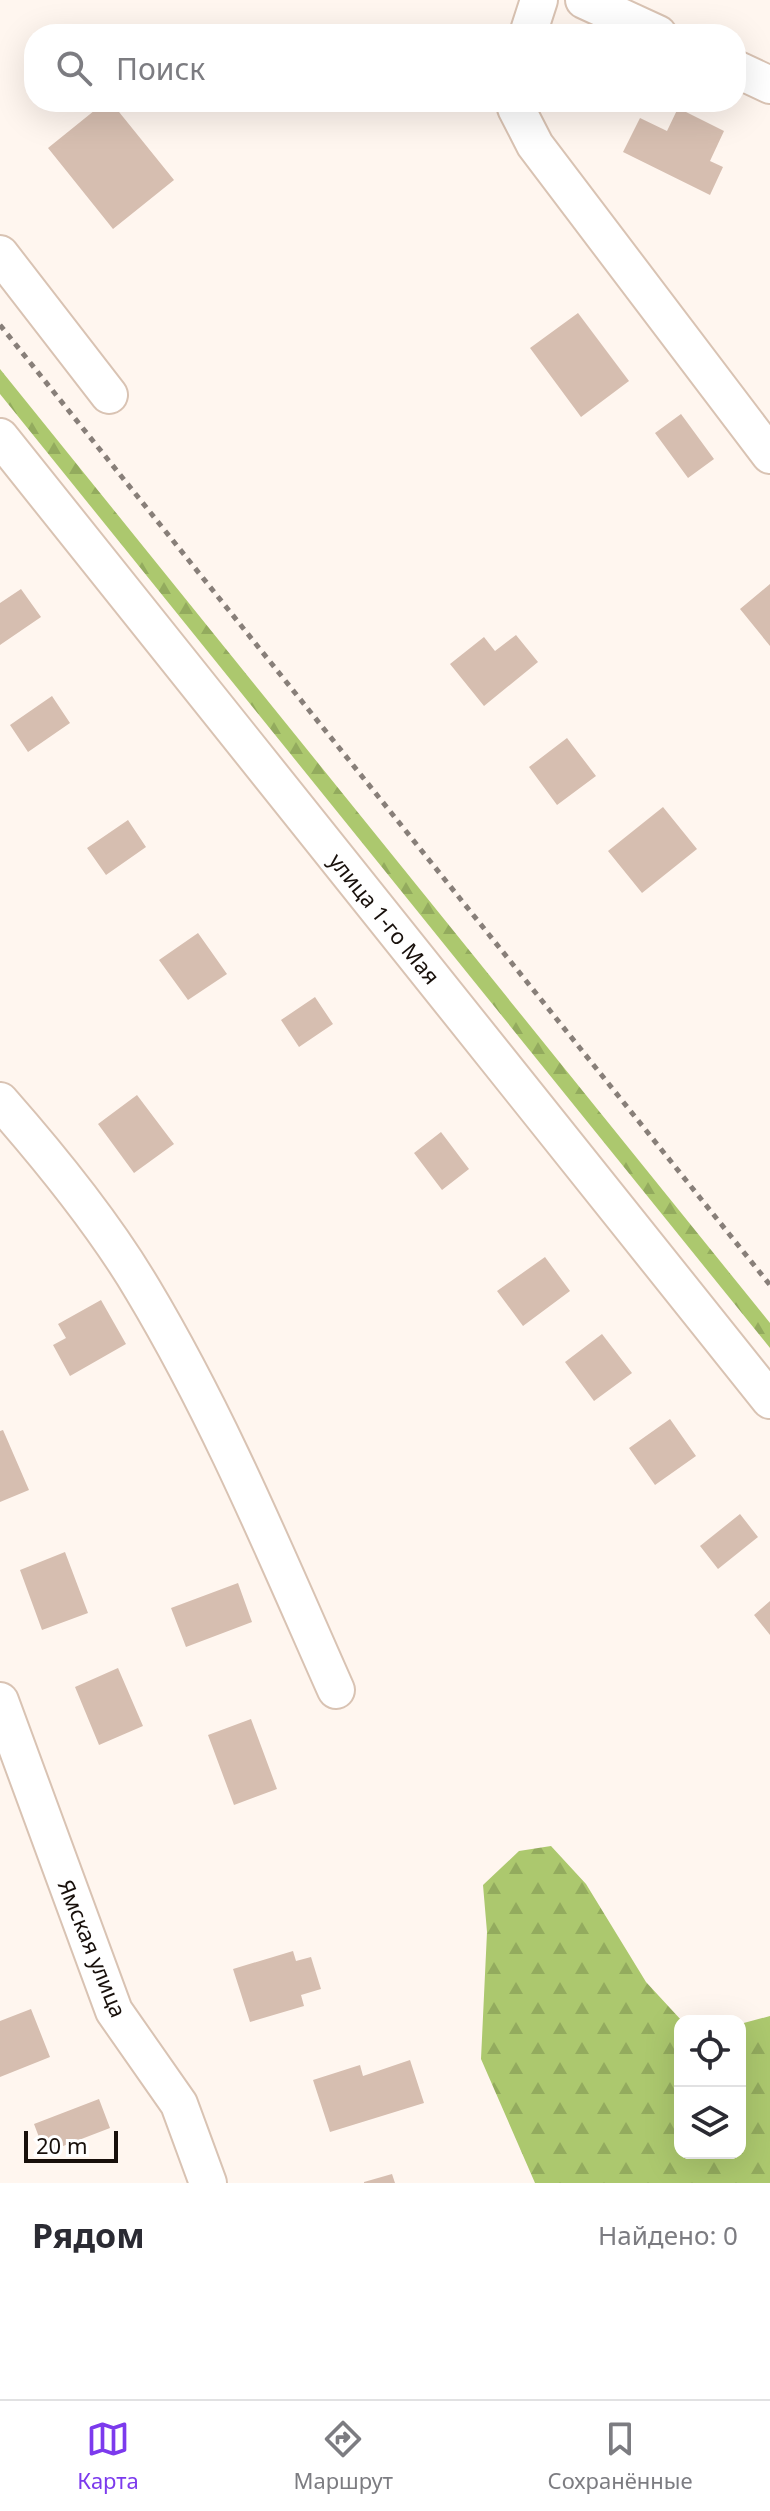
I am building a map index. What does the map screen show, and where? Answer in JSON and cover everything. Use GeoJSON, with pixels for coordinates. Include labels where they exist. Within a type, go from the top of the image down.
{"type":"FeatureCollection","features":[{"type":"Feature","properties":{"kind":"street"},"geometry":{"type":"LineString","coordinates":[[531,24],[539,0]]}},
{"type":"Feature","properties":{"kind":"street"},"geometry":{"type":"LineString","coordinates":[[584,0],[636,24]]}},
{"type":"Feature","properties":{"kind":"street"},"geometry":{"type":"LineString","coordinates":[[746,74],[770,85]]}},
{"type":"Feature","properties":{"kind":"street"},"geometry":{"type":"LineString","coordinates":[[518,112],[535,145],[770,455]]}},
{"type":"Feature","properties":{"kind":"street"},"geometry":{"type":"LineString","coordinates":[[0,254],[109,395]]}},
{"type":"Feature","properties":{"kind":"street","name":"улица 1-го Мая"},"geometry":{"type":"LineString","coordinates":[[0,437],[770,1400]]}},
{"type":"Feature","properties":{"kind":"street"},"geometry":{"type":"LineString","coordinates":[[0,1101],[55,1163],[142,1286],[171,1337],[268,1536],[336,1690]]}},
{"type":"Feature","properties":{"kind":"street","name":"Ямская улица"},"geometry":{"type":"LineString","coordinates":[[0,1701],[114,2011],[179,2104],[208,2183]]}},
{"type":"Feature","properties":{"kind":"path"},"geometry":{"type":"LineString","coordinates":[[0,325],[770,1285]]}},
{"type":"Feature","properties":{"kind":"green space"},"geometry":{"type":"Polygon","coordinates":[[[0,369],[770,1323],[770,1348],[0,394],[0,369]]]}},
{"type":"Feature","properties":{"kind":"green space"},"geometry":{"type":"Polygon","coordinates":[[[551,1846],[586,1884],[646,1982],[676,2015],[674,2015],[674,2159],[746,2159],[746,2022],[770,2016],[770,2183],[535,2183],[481,2059],[487,1932],[483,1885],[519,1851],[551,1846]]]}},
{"type":"Feature","properties":{"kind":"building"},"geometry":{"type":"Polygon","coordinates":[[[93,112],[119,112],[174,180],[113,229],[48,148],[93,112]]]}},
{"type":"Feature","properties":{"kind":"building"},"geometry":{"type":"Polygon","coordinates":[[[676,112],[686,112],[724,131],[710,161],[723,167],[710,195],[623,152],[640,118],[667,131],[676,112]]]}},
{"type":"Feature","properties":{"kind":"building"},"geometry":{"type":"Polygon","coordinates":[[[578,313],[629,381],[581,417],[530,348],[578,313]]]}},
{"type":"Feature","properties":{"kind":"building"},"geometry":{"type":"Polygon","coordinates":[[[681,414],[714,459],[688,478],[655,433],[681,414]]]}},
{"type":"Feature","properties":{"kind":"building"},"geometry":{"type":"Polygon","coordinates":[[[770,584],[770,646],[740,609],[770,584]]]}},
{"type":"Feature","properties":{"kind":"building"},"geometry":{"type":"Polygon","coordinates":[[[21,589],[41,617],[0,645],[0,603],[21,589]]]}},
{"type":"Feature","properties":{"kind":"building"},"geometry":{"type":"Polygon","coordinates":[[[516,635],[538,662],[484,706],[450,664],[484,637],[495,651],[516,635]]]}},
{"type":"Feature","properties":{"kind":"building"},"geometry":{"type":"Polygon","coordinates":[[[52,696],[70,723],[28,752],[10,725],[52,696]]]}},
{"type":"Feature","properties":{"kind":"building"},"geometry":{"type":"Polygon","coordinates":[[[567,738],[596,776],[557,805],[529,767],[567,738]]]}},
{"type":"Feature","properties":{"kind":"building"},"geometry":{"type":"Polygon","coordinates":[[[663,807],[697,849],[642,893],[608,851],[663,807]]]}},
{"type":"Feature","properties":{"kind":"building"},"geometry":{"type":"Polygon","coordinates":[[[128,820],[146,847],[106,875],[87,848],[128,820]]]}},
{"type":"Feature","properties":{"kind":"building"},"geometry":{"type":"Polygon","coordinates":[[[198,933],[227,974],[188,1000],[159,960],[198,933]]]}},
{"type":"Feature","properties":{"kind":"building"},"geometry":{"type":"Polygon","coordinates":[[[315,997],[333,1024],[299,1047],[281,1020],[315,997]]]}},
{"type":"Feature","properties":{"kind":"building"},"geometry":{"type":"Polygon","coordinates":[[[137,1095],[174,1144],[134,1173],[98,1124],[137,1095]]]}},
{"type":"Feature","properties":{"kind":"building"},"geometry":{"type":"Polygon","coordinates":[[[441,1132],[469,1169],[442,1190],[414,1153],[441,1132]]]}},
{"type":"Feature","properties":{"kind":"building"},"geometry":{"type":"Polygon","coordinates":[[[545,1257],[570,1291],[523,1326],[497,1291],[545,1257]]]}},
{"type":"Feature","properties":{"kind":"building"},"geometry":{"type":"Polygon","coordinates":[[[101,1300],[126,1344],[70,1376],[53,1345],[66,1338],[58,1324],[101,1300]]]}},
{"type":"Feature","properties":{"kind":"building"},"geometry":{"type":"Polygon","coordinates":[[[602,1334],[632,1373],[594,1401],[565,1362],[602,1334]]]}},
{"type":"Feature","properties":{"kind":"building"},"geometry":{"type":"Polygon","coordinates":[[[670,1419],[696,1456],[655,1485],[629,1448],[670,1419]]]}},
{"type":"Feature","properties":{"kind":"building"},"geometry":{"type":"Polygon","coordinates":[[[3,1430],[29,1490],[0,1502],[0,1431],[3,1430]]]}},
{"type":"Feature","properties":{"kind":"building"},"geometry":{"type":"Polygon","coordinates":[[[740,1514],[758,1537],[718,1569],[700,1546],[740,1514]]]}},
{"type":"Feature","properties":{"kind":"building"},"geometry":{"type":"Polygon","coordinates":[[[65,1552],[88,1613],[42,1630],[20,1570],[65,1552]]]}},
{"type":"Feature","properties":{"kind":"building"},"geometry":{"type":"Polygon","coordinates":[[[238,1583],[252,1622],[186,1647],[171,1608],[238,1583]]]}},
{"type":"Feature","properties":{"kind":"building"},"geometry":{"type":"Polygon","coordinates":[[[770,1601],[770,1635],[754,1615],[770,1601]]]}},
{"type":"Feature","properties":{"kind":"building"},"geometry":{"type":"Polygon","coordinates":[[[118,1668],[143,1726],[99,1745],[75,1687],[118,1668]]]}},
{"type":"Feature","properties":{"kind":"building"},"geometry":{"type":"Polygon","coordinates":[[[251,1719],[277,1789],[234,1805],[208,1735],[251,1719]]]}},
{"type":"Feature","properties":{"kind":"building"},"geometry":{"type":"Polygon","coordinates":[[[293,1951],[296,1961],[311,1957],[321,1989],[301,1995],[304,2006],[250,2022],[233,1969],[293,1951]]]}},
{"type":"Feature","properties":{"kind":"building"},"geometry":{"type":"Polygon","coordinates":[[[31,2009],[50,2057],[0,2077],[0,2021],[31,2009]]]}},
{"type":"Feature","properties":{"kind":"building"},"geometry":{"type":"Polygon","coordinates":[[[410,2060],[424,2103],[330,2132],[313,2080],[360,2065],[363,2076],[410,2060]]]}},
{"type":"Feature","properties":{"kind":"building"},"geometry":{"type":"Polygon","coordinates":[[[99,2099],[110,2128],[45,2153],[34,2124],[99,2099]]]}},
{"type":"Feature","properties":{"kind":"building"},"geometry":{"type":"Polygon","coordinates":[[[392,2174],[395,2183],[364,2183],[364,2182],[392,2174]]]}}]}
